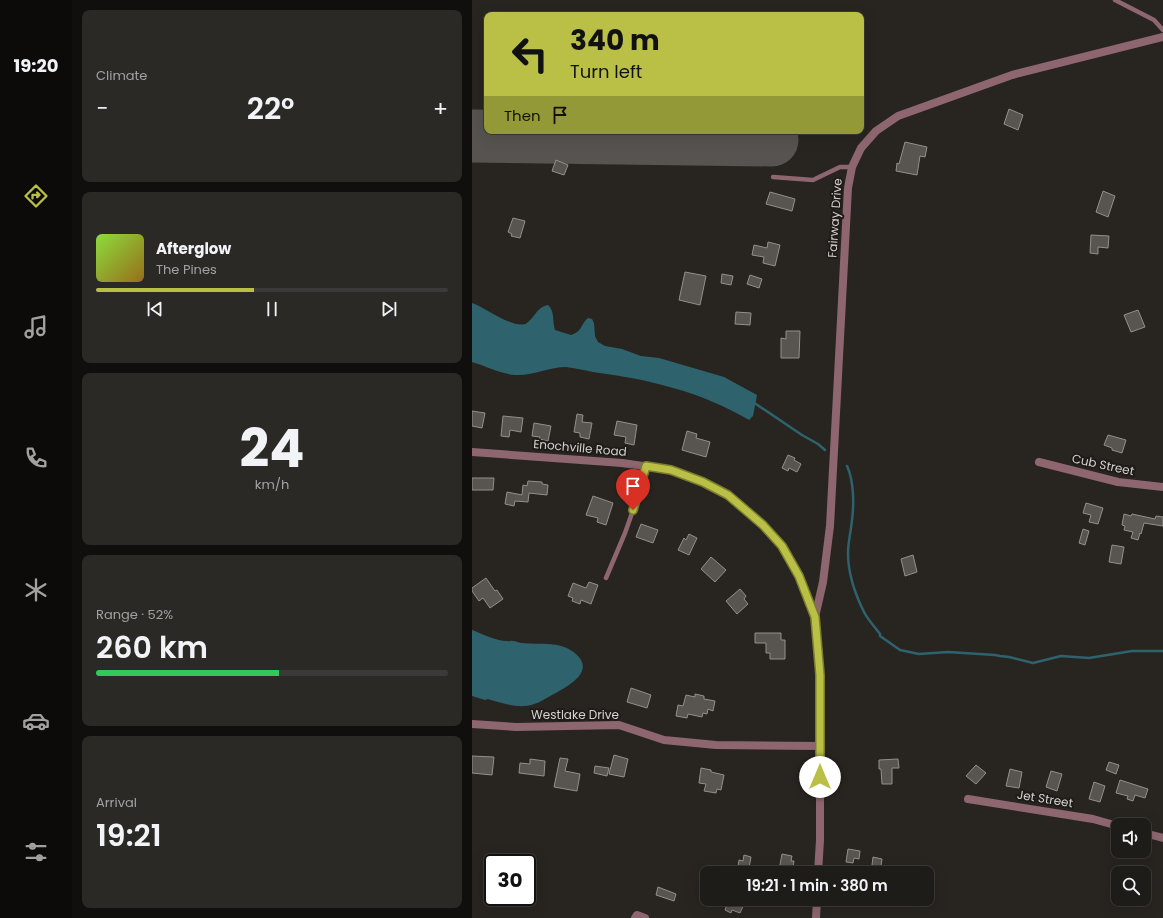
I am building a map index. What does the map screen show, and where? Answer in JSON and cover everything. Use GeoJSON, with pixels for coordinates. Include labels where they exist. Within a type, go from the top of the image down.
{"type":"FeatureCollection","features":[{"type":"Feature","properties":{"kind":"street","name":"Fairway Drive"},"geometry":{"type":"LineString","coordinates":[[815,617],[823,582],[830,526],[848,188],[852,167],[861,148],[876,131],[898,116],[1012,76],[1163,37]]}},
{"type":"Feature","properties":{"kind":"street","name":"Enochville Road"},"geometry":{"type":"LineString","coordinates":[[472,452],[614,462],[671,470],[703,482],[728,495],[763,525],[782,546],[799,576],[815,617],[820,675],[820,840],[818,866]]}},
{"type":"Feature","properties":{"kind":"street","name":"Cub Street"},"geometry":{"type":"LineString","coordinates":[[1039,462],[1118,482],[1163,487]]}},
{"type":"Feature","properties":{"kind":"street","name":"Westlake Drive"},"geometry":{"type":"LineString","coordinates":[[472,724],[516,727],[619,725],[664,740],[716,745],[820,746]]}},
{"type":"Feature","properties":{"kind":"street","name":"Jet Street"},"geometry":{"type":"LineString","coordinates":[[968,799],[1093,819],[1111,824]]}},
{"type":"Feature","properties":{"kind":"street"},"geometry":{"type":"LineString","coordinates":[[1151,835],[1163,838]]}},
{"type":"Feature","properties":{"kind":"street"},"geometry":{"type":"LineString","coordinates":[[816,918],[817,906]]}},
{"type":"Feature","properties":{"kind":"street"},"geometry":{"type":"LineString","coordinates":[[635,918],[636,915],[644,918]]}},
{"type":"Feature","properties":{"kind":"lane"},"geometry":{"type":"LineString","coordinates":[[1115,0],[1154,20],[1163,30]]}},
{"type":"Feature","properties":{"kind":"lane"},"geometry":{"type":"LineString","coordinates":[[773,177],[813,180],[840,167],[852,167]]}},
{"type":"Feature","properties":{"kind":"lane"},"geometry":{"type":"LineString","coordinates":[[606,578],[625,533],[637,499],[646,466]]}},
{"type":"Feature","properties":{"kind":"water"},"geometry":{"type":"Polygon","coordinates":[[[472,303],[500,318],[522,325],[530,321],[541,308],[548,305],[552,310],[555,330],[571,335],[580,330],[588,318],[592,319],[594,323],[595,336],[598,342],[605,346],[622,349],[641,356],[659,358],[724,377],[757,395],[753,416],[749,420],[731,410],[693,394],[654,383],[614,375],[576,368],[560,367],[528,374],[515,375],[499,372],[472,362],[472,303]]]}},
{"type":"Feature","properties":{"kind":"water"},"geometry":{"type":"Polygon","coordinates":[[[472,630],[498,640],[554,645],[566,648],[580,658],[583,665],[582,671],[573,682],[566,687],[542,701],[531,705],[515,706],[472,696],[472,630]]]}},
{"type":"Feature","properties":{"kind":"building"},"geometry":{"type":"Polygon","coordinates":[[[1009,109],[1023,115],[1018,130],[1004,124],[1009,109]]]}},
{"type":"Feature","properties":{"kind":"building"},"geometry":{"type":"Polygon","coordinates":[[[905,142],[927,147],[925,157],[920,156],[917,175],[896,171],[897,163],[899,164],[905,142]]]}},
{"type":"Feature","properties":{"kind":"building"},"geometry":{"type":"Polygon","coordinates":[[[556,160],[568,165],[564,175],[552,171],[556,160]]]}},
{"type":"Feature","properties":{"kind":"building"},"geometry":{"type":"Polygon","coordinates":[[[1103,191],[1115,196],[1108,217],[1096,212],[1103,191]]]}},
{"type":"Feature","properties":{"kind":"building"},"geometry":{"type":"Polygon","coordinates":[[[770,192],[795,199],[792,211],[766,204],[770,192]]]}},
{"type":"Feature","properties":{"kind":"building"},"geometry":{"type":"Polygon","coordinates":[[[513,218],[525,221],[520,238],[511,236],[512,234],[508,232],[513,218]]]}},
{"type":"Feature","properties":{"kind":"building"},"geometry":{"type":"Polygon","coordinates":[[[1091,235],[1109,236],[1108,248],[1098,247],[1098,254],[1090,253],[1091,235]]]}},
{"type":"Feature","properties":{"kind":"building"},"geometry":{"type":"Polygon","coordinates":[[[768,242],[780,245],[775,266],[763,263],[764,257],[752,255],[754,245],[767,248],[768,242]]]}},
{"type":"Feature","properties":{"kind":"building"},"geometry":{"type":"Polygon","coordinates":[[[685,272],[706,276],[700,305],[679,300],[685,272]]]}},
{"type":"Feature","properties":{"kind":"building"},"geometry":{"type":"Polygon","coordinates":[[[722,274],[733,276],[731,285],[721,283],[722,274]]]}},
{"type":"Feature","properties":{"kind":"building"},"geometry":{"type":"Polygon","coordinates":[[[750,275],[762,279],[759,288],[747,284],[750,275]]]}},
{"type":"Feature","properties":{"kind":"building"},"geometry":{"type":"Polygon","coordinates":[[[1138,310],[1145,327],[1131,332],[1124,315],[1138,310]]]}},
{"type":"Feature","properties":{"kind":"building"},"geometry":{"type":"Polygon","coordinates":[[[736,312],[751,313],[750,325],[735,324],[736,312]]]}},
{"type":"Feature","properties":{"kind":"building"},"geometry":{"type":"Polygon","coordinates":[[[786,331],[800,331],[799,358],[781,358],[781,338],[786,339],[786,331]]]}},
{"type":"Feature","properties":{"kind":"building"},"geometry":{"type":"Polygon","coordinates":[[[472,411],[485,413],[482,428],[472,426],[472,411]]]}},
{"type":"Feature","properties":{"kind":"building"},"geometry":{"type":"Polygon","coordinates":[[[577,414],[583,415],[582,422],[592,423],[589,439],[580,437],[580,433],[574,432],[577,414]]]}},
{"type":"Feature","properties":{"kind":"building"},"geometry":{"type":"Polygon","coordinates":[[[503,416],[523,418],[521,432],[510,430],[509,437],[501,436],[503,416]]]}},
{"type":"Feature","properties":{"kind":"building"},"geometry":{"type":"Polygon","coordinates":[[[617,421],[637,425],[634,445],[625,443],[626,437],[614,435],[617,421]]]}},
{"type":"Feature","properties":{"kind":"building"},"geometry":{"type":"Polygon","coordinates":[[[534,423],[551,426],[548,441],[539,439],[540,437],[532,436],[534,423]]]}},
{"type":"Feature","properties":{"kind":"building"},"geometry":{"type":"Polygon","coordinates":[[[687,431],[697,434],[696,438],[710,442],[706,457],[682,450],[687,431]]]}},
{"type":"Feature","properties":{"kind":"building"},"geometry":{"type":"Polygon","coordinates":[[[1108,435],[1126,440],[1122,453],[1112,450],[1112,448],[1104,445],[1108,435]]]}},
{"type":"Feature","properties":{"kind":"building"},"geometry":{"type":"Polygon","coordinates":[[[788,455],[795,458],[794,460],[801,464],[797,472],[789,468],[788,471],[782,468],[788,455]]]}},
{"type":"Feature","properties":{"kind":"building"},"geometry":{"type":"Polygon","coordinates":[[[472,478],[494,478],[493,490],[472,490],[472,478]]]}},
{"type":"Feature","properties":{"kind":"building"},"geometry":{"type":"Polygon","coordinates":[[[528,481],[542,482],[542,484],[548,485],[547,495],[529,493],[528,502],[515,501],[514,506],[505,504],[507,492],[522,495],[523,485],[527,486],[528,481]]]}},
{"type":"Feature","properties":{"kind":"building"},"geometry":{"type":"Polygon","coordinates":[[[593,496],[613,503],[606,525],[597,522],[598,518],[586,515],[593,496]]]}},
{"type":"Feature","properties":{"kind":"building"},"geometry":{"type":"Polygon","coordinates":[[[1086,503],[1103,508],[1098,524],[1089,522],[1091,515],[1083,513],[1086,503]]]}},
{"type":"Feature","properties":{"kind":"building"},"geometry":{"type":"Polygon","coordinates":[[[1124,514],[1131,516],[1132,514],[1155,519],[1156,516],[1163,517],[1163,526],[1144,523],[1138,540],[1131,538],[1133,532],[1124,530],[1125,526],[1122,525],[1124,514]]]}},
{"type":"Feature","properties":{"kind":"building"},"geometry":{"type":"Polygon","coordinates":[[[641,524],[658,530],[653,543],[636,537],[641,524]]]}},
{"type":"Feature","properties":{"kind":"building"},"geometry":{"type":"Polygon","coordinates":[[[1083,529],[1089,531],[1085,545],[1079,543],[1083,529]]]}},
{"type":"Feature","properties":{"kind":"building"},"geometry":{"type":"Polygon","coordinates":[[[689,534],[697,538],[689,555],[678,550],[684,538],[686,540],[689,534]]]}},
{"type":"Feature","properties":{"kind":"building"},"geometry":{"type":"Polygon","coordinates":[[[1112,545],[1124,547],[1121,564],[1109,562],[1112,545]]]}},
{"type":"Feature","properties":{"kind":"building"},"geometry":{"type":"Polygon","coordinates":[[[913,555],[917,572],[905,576],[901,559],[913,555]]]}},
{"type":"Feature","properties":{"kind":"building"},"geometry":{"type":"Polygon","coordinates":[[[711,557],[726,570],[715,582],[701,569],[711,557]]]}},
{"type":"Feature","properties":{"kind":"building"},"geometry":{"type":"Polygon","coordinates":[[[486,578],[503,599],[490,608],[483,598],[479,601],[472,591],[472,588],[486,578]]]}},
{"type":"Feature","properties":{"kind":"building"},"geometry":{"type":"Polygon","coordinates":[[[589,582],[598,585],[591,604],[581,600],[580,604],[572,601],[573,598],[568,596],[573,583],[586,588],[589,582]]]}},
{"type":"Feature","properties":{"kind":"building"},"geometry":{"type":"Polygon","coordinates":[[[740,589],[746,596],[744,599],[748,604],[737,614],[726,601],[740,589]]]}},
{"type":"Feature","properties":{"kind":"building"},"geometry":{"type":"Polygon","coordinates":[[[755,633],[781,633],[781,640],[785,640],[785,659],[770,659],[770,653],[766,653],[766,643],[755,643],[755,633]]]}},
{"type":"Feature","properties":{"kind":"building"},"geometry":{"type":"Polygon","coordinates":[[[631,688],[651,695],[647,708],[627,702],[631,688]]]}},
{"type":"Feature","properties":{"kind":"building"},"geometry":{"type":"Polygon","coordinates":[[[695,694],[704,696],[704,699],[715,701],[713,711],[708,709],[707,714],[703,713],[702,717],[688,714],[687,718],[676,716],[678,705],[683,706],[686,695],[695,697],[695,694]]]}},
{"type":"Feature","properties":{"kind":"building"},"geometry":{"type":"Polygon","coordinates":[[[614,755],[628,759],[624,777],[609,774],[614,755]]]}},
{"type":"Feature","properties":{"kind":"building"},"geometry":{"type":"Polygon","coordinates":[[[472,756],[494,757],[492,775],[472,773],[472,756]]]}},
{"type":"Feature","properties":{"kind":"building"},"geometry":{"type":"Polygon","coordinates":[[[560,758],[568,759],[565,771],[580,774],[577,791],[554,787],[560,758]]]}},
{"type":"Feature","properties":{"kind":"building"},"geometry":{"type":"Polygon","coordinates":[[[530,759],[545,761],[544,776],[519,773],[520,763],[530,764],[530,759]]]}},
{"type":"Feature","properties":{"kind":"building"},"geometry":{"type":"Polygon","coordinates":[[[898,759],[899,768],[892,768],[892,784],[882,784],[879,760],[898,759]]]}},
{"type":"Feature","properties":{"kind":"building"},"geometry":{"type":"Polygon","coordinates":[[[1109,762],[1119,765],[1116,774],[1106,770],[1109,762]]]}},
{"type":"Feature","properties":{"kind":"building"},"geometry":{"type":"Polygon","coordinates":[[[976,765],[986,773],[976,784],[966,776],[976,765]]]}},
{"type":"Feature","properties":{"kind":"building"},"geometry":{"type":"Polygon","coordinates":[[[595,766],[609,768],[607,776],[594,773],[595,766]]]}},
{"type":"Feature","properties":{"kind":"building"},"geometry":{"type":"Polygon","coordinates":[[[701,768],[724,775],[721,790],[717,789],[716,793],[704,791],[706,784],[699,783],[701,768]]]}},
{"type":"Feature","properties":{"kind":"building"},"geometry":{"type":"Polygon","coordinates":[[[1010,769],[1022,772],[1019,788],[1006,786],[1010,769]]]}},
{"type":"Feature","properties":{"kind":"building"},"geometry":{"type":"Polygon","coordinates":[[[1051,771],[1062,774],[1057,791],[1046,787],[1051,771]]]}},
{"type":"Feature","properties":{"kind":"building"},"geometry":{"type":"Polygon","coordinates":[[[1120,780],[1148,789],[1145,798],[1135,795],[1133,801],[1127,799],[1128,796],[1116,793],[1120,780]]]}},
{"type":"Feature","properties":{"kind":"building"},"geometry":{"type":"Polygon","coordinates":[[[1094,782],[1105,786],[1100,802],[1089,799],[1094,782]]]}},
{"type":"Feature","properties":{"kind":"building"},"geometry":{"type":"Polygon","coordinates":[[[848,849],[860,851],[859,859],[854,858],[853,863],[846,862],[848,849]]]}},
{"type":"Feature","properties":{"kind":"building"},"geometry":{"type":"Polygon","coordinates":[[[782,854],[792,856],[791,861],[794,861],[793,866],[780,866],[782,854]]]}},
{"type":"Feature","properties":{"kind":"building"},"geometry":{"type":"Polygon","coordinates":[[[744,855],[751,857],[749,866],[738,866],[739,860],[743,861],[744,855]]]}},
{"type":"Feature","properties":{"kind":"building"},"geometry":{"type":"Polygon","coordinates":[[[873,857],[882,859],[881,866],[872,866],[873,857]]]}},
{"type":"Feature","properties":{"kind":"building"},"geometry":{"type":"Polygon","coordinates":[[[658,887],[676,894],[674,901],[656,895],[658,887]]]}},
{"type":"Feature","properties":{"kind":"building"},"geometry":{"type":"Polygon","coordinates":[[[726,906],[743,906],[740,913],[732,910],[731,913],[725,910],[726,906]]]}},
{"type":"Feature","properties":{"kind":"waterway"},"geometry":{"type":"LineString","coordinates":[[753,402],[825,450]]}},
{"type":"Feature","properties":{"kind":"waterway"},"geometry":{"type":"LineString","coordinates":[[847,466],[853,493],[853,514],[848,545],[849,568],[853,583],[864,612],[880,636],[900,650],[919,654],[948,652],[995,655],[1033,663],[1061,656],[1089,658],[1132,651],[1163,651]]}},
{"type":"Feature","properties":{"kind":"runway"},"geometry":{"type":"LineString","coordinates":[[472,136],[772,140]]}},
{"type":"Feature","properties":{"kind":"route"},"geometry":{"type":"LineString","coordinates":[[633,510],[646,466],[671,470],[703,482],[728,495],[763,525],[782,546],[799,576],[815,617],[820,675],[820,777]]}}]}
